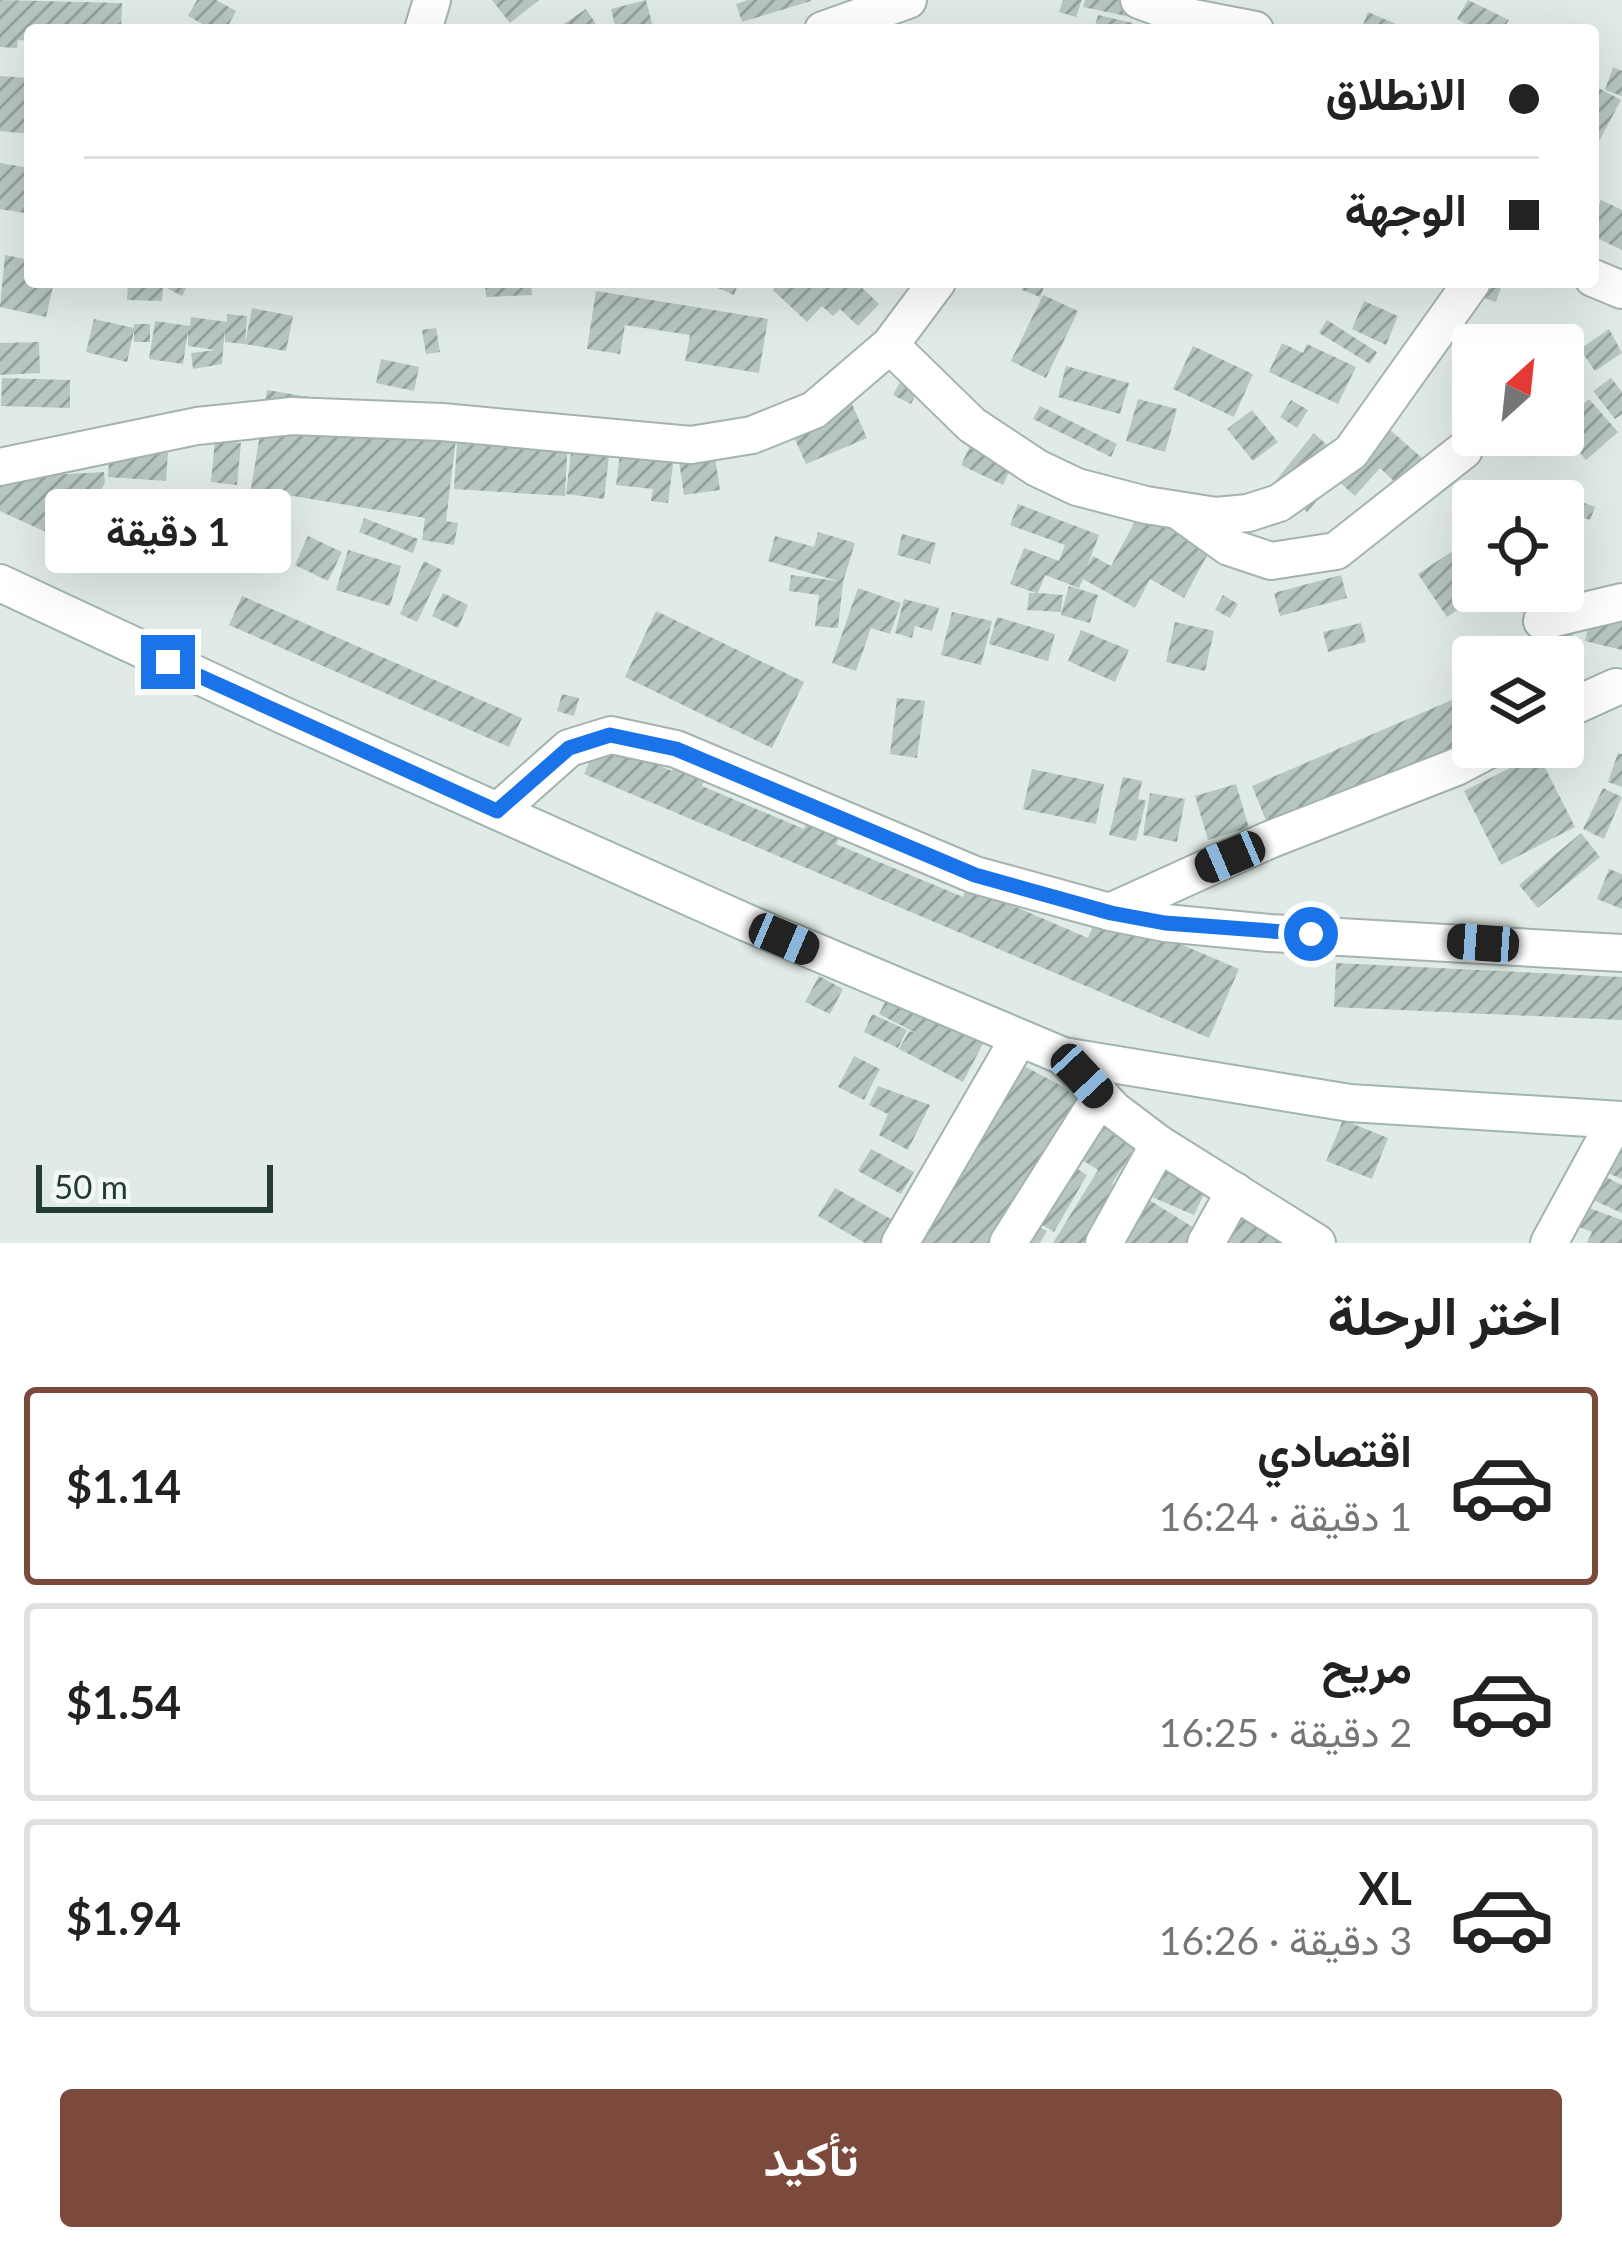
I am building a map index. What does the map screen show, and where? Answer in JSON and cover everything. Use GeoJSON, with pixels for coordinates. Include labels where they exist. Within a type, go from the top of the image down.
{"type":"FeatureCollection","features":[{"type":"Feature","properties":{"kind":"street"},"geometry":{"type":"LineString","coordinates":[[841,24],[908,0]]}},
{"type":"Feature","properties":{"kind":"street"},"geometry":{"type":"LineString","coordinates":[[1139,0],[1224,24]]}},
{"type":"Feature","properties":{"kind":"street"},"geometry":{"type":"LineString","coordinates":[[0,466],[197,426],[292,416],[442,422],[691,445],[752,434],[814,410],[890,345],[933,288]]}},
{"type":"Feature","properties":{"kind":"street"},"geometry":{"type":"LineString","coordinates":[[890,345],[944,400],[1005,450],[1077,487],[1180,512],[1248,513],[1280,503],[1316,480],[1368,433],[1468,288]]}},
{"type":"Feature","properties":{"kind":"street"},"geometry":{"type":"LineString","coordinates":[[1180,512],[1229,547],[1271,561],[1336,551],[1456,456]]}},
{"type":"Feature","properties":{"kind":"street"},"geometry":{"type":"LineString","coordinates":[[0,583],[746,922],[1063,1056],[1350,1103],[1619,1120],[1549,1243]]}},
{"type":"Feature","properties":{"kind":"street"},"geometry":{"type":"LineString","coordinates":[[1542,621],[1622,602]]}},
{"type":"Feature","properties":{"kind":"street"},"geometry":{"type":"LineString","coordinates":[[1584,701],[1616,687]]}},
{"type":"Feature","properties":{"kind":"street"},"geometry":{"type":"LineString","coordinates":[[497,811],[569,748],[610,735],[676,749],[975,875],[1111,913],[1269,933],[1622,953]]}},
{"type":"Feature","properties":{"kind":"street"},"geometry":{"type":"LineString","coordinates":[[1111,913],[1210,865],[1453,768]]}},
{"type":"Feature","properties":{"kind":"street"},"geometry":{"type":"LineString","coordinates":[[900,1243],[1019,1037]]}},
{"type":"Feature","properties":{"kind":"street"},"geometry":{"type":"LineString","coordinates":[[1063,1056],[1101,1096],[1159,1144],[1317,1243]]}},
{"type":"Feature","properties":{"kind":"street"},"geometry":{"type":"LineString","coordinates":[[1008,1243],[1101,1096]]}},
{"type":"Feature","properties":{"kind":"street"},"geometry":{"type":"LineString","coordinates":[[1103,1243],[1159,1144]]}},
{"type":"Feature","properties":{"kind":"street"},"geometry":{"type":"LineString","coordinates":[[1206,1243],[1235,1191]]}},
{"type":"Feature","properties":{"kind":"building"},"geometry":{"type":"Polygon","coordinates":[[[0,0],[122,3],[121,24],[24,24],[24,40],[18,40],[17,48],[0,47],[0,0]]]}},
{"type":"Feature","properties":{"kind":"building"},"geometry":{"type":"Polygon","coordinates":[[[197,0],[216,0],[236,11],[229,24],[202,24],[188,16],[197,0]]]}},
{"type":"Feature","properties":{"kind":"building"},"geometry":{"type":"Polygon","coordinates":[[[492,0],[539,0],[510,23],[492,0]]]}},
{"type":"Feature","properties":{"kind":"building"},"geometry":{"type":"Polygon","coordinates":[[[646,0],[652,24],[615,24],[611,9],[646,0]]]}},
{"type":"Feature","properties":{"kind":"building"},"geometry":{"type":"Polygon","coordinates":[[[1063,0],[1082,0],[1076,17],[1059,12],[1063,0]]]}},
{"type":"Feature","properties":{"kind":"building"},"geometry":{"type":"Polygon","coordinates":[[[1085,0],[1153,0],[1130,3],[1126,16],[1083,7],[1085,0]]]}},
{"type":"Feature","properties":{"kind":"building"},"geometry":{"type":"Polygon","coordinates":[[[1468,0],[1509,20],[1507,24],[1466,24],[1457,19],[1468,0]]]}},
{"type":"Feature","properties":{"kind":"building"},"geometry":{"type":"Polygon","coordinates":[[[811,1],[742,22],[736,4],[811,1]]]}},
{"type":"Feature","properties":{"kind":"building"},"geometry":{"type":"Polygon","coordinates":[[[586,9],[596,24],[564,24],[586,9]]]}},
{"type":"Feature","properties":{"kind":"building"},"geometry":{"type":"Polygon","coordinates":[[[1368,12],[1396,24],[1363,24],[1368,12]]]}},
{"type":"Feature","properties":{"kind":"building"},"geometry":{"type":"Polygon","coordinates":[[[1098,15],[1133,23],[1133,24],[1096,24],[1098,15]]]}},
{"type":"Feature","properties":{"kind":"building"},"geometry":{"type":"Polygon","coordinates":[[[1613,67],[1622,71],[1622,96],[1605,90],[1613,67]]]}},
{"type":"Feature","properties":{"kind":"building"},"geometry":{"type":"Polygon","coordinates":[[[0,76],[24,78],[24,133],[0,131],[0,76]]]}},
{"type":"Feature","properties":{"kind":"building"},"geometry":{"type":"Polygon","coordinates":[[[1599,88],[1621,100],[1599,141],[1599,88]]]}},
{"type":"Feature","properties":{"kind":"building"},"geometry":{"type":"Polygon","coordinates":[[[0,163],[24,167],[24,213],[0,209],[0,163]]]}},
{"type":"Feature","properties":{"kind":"building"},"geometry":{"type":"Polygon","coordinates":[[[1601,200],[1622,210],[1622,250],[1599,239],[1601,200]]]}},
{"type":"Feature","properties":{"kind":"building"},"geometry":{"type":"Polygon","coordinates":[[[5,255],[24,259],[24,288],[53,288],[46,317],[0,307],[5,255]]]}},
{"type":"Feature","properties":{"kind":"building"},"geometry":{"type":"Polygon","coordinates":[[[128,288],[163,288],[162,301],[127,300],[128,288]]]}},
{"type":"Feature","properties":{"kind":"building"},"geometry":{"type":"Polygon","coordinates":[[[485,288],[531,288],[532,295],[486,297],[485,288]]]}},
{"type":"Feature","properties":{"kind":"building"},"geometry":{"type":"Polygon","coordinates":[[[862,288],[879,304],[858,326],[840,309],[833,316],[822,306],[807,322],[773,290],[862,288]]]}},
{"type":"Feature","properties":{"kind":"building"},"geometry":{"type":"Polygon","coordinates":[[[1023,288],[1044,288],[1040,297],[1023,288]]]}},
{"type":"Feature","properties":{"kind":"building"},"geometry":{"type":"Polygon","coordinates":[[[1468,288],[1501,288],[1496,302],[1467,292],[1468,288]]]}},
{"type":"Feature","properties":{"kind":"building"},"geometry":{"type":"Polygon","coordinates":[[[596,291],[768,319],[759,373],[685,361],[690,335],[625,325],[620,354],[587,349],[596,291]]]}},
{"type":"Feature","properties":{"kind":"building"},"geometry":{"type":"Polygon","coordinates":[[[1043,295],[1078,311],[1046,378],[1011,361],[1043,295]]]}},
{"type":"Feature","properties":{"kind":"building"},"geometry":{"type":"Polygon","coordinates":[[[1364,301],[1398,316],[1386,345],[1352,329],[1364,301]]]}},
{"type":"Feature","properties":{"kind":"building"},"geometry":{"type":"Polygon","coordinates":[[[252,308],[293,316],[286,351],[245,344],[252,308]]]}},
{"type":"Feature","properties":{"kind":"building"},"geometry":{"type":"Polygon","coordinates":[[[227,314],[247,316],[245,344],[225,342],[225,328],[222,364],[193,369],[191,353],[216,350],[188,346],[188,331],[183,364],[149,359],[155,321],[190,326],[191,317],[227,322],[227,314]]]}},
{"type":"Feature","properties":{"kind":"building"},"geometry":{"type":"Polygon","coordinates":[[[94,319],[134,328],[134,324],[150,324],[150,342],[134,342],[134,331],[127,362],[86,352],[94,319]]]}},
{"type":"Feature","properties":{"kind":"building"},"geometry":{"type":"Polygon","coordinates":[[[1327,320],[1377,352],[1370,364],[1319,333],[1327,320]]]}},
{"type":"Feature","properties":{"kind":"building"},"geometry":{"type":"Polygon","coordinates":[[[436,328],[440,352],[426,354],[422,330],[436,328]]]}},
{"type":"Feature","properties":{"kind":"building"},"geometry":{"type":"Polygon","coordinates":[[[1609,329],[1622,353],[1595,371],[1584,346],[1609,329]]]}},
{"type":"Feature","properties":{"kind":"building"},"geometry":{"type":"Polygon","coordinates":[[[39,342],[40,373],[0,375],[0,343],[39,342]]]}},
{"type":"Feature","properties":{"kind":"building"},"geometry":{"type":"Polygon","coordinates":[[[1282,343],[1303,353],[1307,344],[1356,367],[1338,404],[1269,372],[1282,343]]]}},
{"type":"Feature","properties":{"kind":"building"},"geometry":{"type":"Polygon","coordinates":[[[1193,346],[1253,374],[1234,417],[1173,389],[1193,346]]]}},
{"type":"Feature","properties":{"kind":"building"},"geometry":{"type":"Polygon","coordinates":[[[381,359],[419,367],[414,391],[376,383],[381,359]]]}},
{"type":"Feature","properties":{"kind":"building"},"geometry":{"type":"Polygon","coordinates":[[[1066,366],[1129,383],[1120,414],[1058,397],[1066,366]]]}},
{"type":"Feature","properties":{"kind":"building"},"geometry":{"type":"Polygon","coordinates":[[[840,377],[867,438],[806,464],[779,403],[840,377]]]}},
{"type":"Feature","properties":{"kind":"building"},"geometry":{"type":"Polygon","coordinates":[[[903,377],[920,386],[911,404],[893,395],[903,377]]]}},
{"type":"Feature","properties":{"kind":"building"},"geometry":{"type":"Polygon","coordinates":[[[2,378],[70,380],[70,408],[1,406],[2,378]]]}},
{"type":"Feature","properties":{"kind":"building"},"geometry":{"type":"Polygon","coordinates":[[[1611,378],[1622,392],[1622,414],[1615,419],[1593,391],[1611,378]]]}},
{"type":"Feature","properties":{"kind":"building"},"geometry":{"type":"Polygon","coordinates":[[[267,390],[458,422],[446,521],[458,523],[454,545],[422,540],[425,518],[251,489],[267,390]]]}},
{"type":"Feature","properties":{"kind":"building"},"geometry":{"type":"Polygon","coordinates":[[[1138,399],[1177,409],[1165,452],[1126,441],[1138,399]]]}},
{"type":"Feature","properties":{"kind":"building"},"geometry":{"type":"Polygon","coordinates":[[[1589,399],[1618,432],[1586,460],[1583,456],[1584,403],[1589,399]]]}},
{"type":"Feature","properties":{"kind":"building"},"geometry":{"type":"Polygon","coordinates":[[[1291,400],[1308,410],[1297,428],[1280,417],[1291,400]]]}},
{"type":"Feature","properties":{"kind":"building"},"geometry":{"type":"Polygon","coordinates":[[[1040,406],[1117,444],[1111,457],[1033,419],[1040,406]]]}},
{"type":"Feature","properties":{"kind":"building"},"geometry":{"type":"Polygon","coordinates":[[[1364,407],[1422,458],[1398,485],[1380,468],[1355,496],[1319,464],[1303,482],[1320,497],[1307,512],[1274,483],[1314,433],[1329,447],[1364,407]]]}},
{"type":"Feature","properties":{"kind":"building"},"geometry":{"type":"Polygon","coordinates":[[[1252,410],[1278,442],[1253,461],[1227,429],[1252,410]]]}},
{"type":"Feature","properties":{"kind":"building"},"geometry":{"type":"Polygon","coordinates":[[[458,429],[568,436],[565,496],[454,489],[458,429]]]}},
{"type":"Feature","properties":{"kind":"building"},"geometry":{"type":"Polygon","coordinates":[[[623,429],[711,431],[720,490],[684,495],[676,441],[668,503],[651,501],[653,489],[616,485],[623,429]]]}},
{"type":"Feature","properties":{"kind":"building"},"geometry":{"type":"Polygon","coordinates":[[[573,435],[611,439],[604,499],[566,494],[573,435]]]}},
{"type":"Feature","properties":{"kind":"building"},"geometry":{"type":"Polygon","coordinates":[[[215,440],[241,443],[237,485],[211,482],[215,440]]]}},
{"type":"Feature","properties":{"kind":"building"},"geometry":{"type":"Polygon","coordinates":[[[973,440],[1015,459],[1003,485],[961,465],[973,440]]]}},
{"type":"Feature","properties":{"kind":"building"},"geometry":{"type":"Polygon","coordinates":[[[110,449],[168,453],[166,481],[108,477],[110,449]]]}},
{"type":"Feature","properties":{"kind":"building"},"geometry":{"type":"Polygon","coordinates":[[[104,472],[105,482],[85,524],[85,550],[0,511],[0,478],[104,472]]]}},
{"type":"Feature","properties":{"kind":"building"},"geometry":{"type":"Polygon","coordinates":[[[1584,503],[1595,507],[1590,520],[1584,518],[1584,503]]]}},
{"type":"Feature","properties":{"kind":"building"},"geometry":{"type":"Polygon","coordinates":[[[1018,504],[1099,535],[1087,567],[1093,556],[1111,566],[1140,512],[1210,550],[1184,598],[1150,579],[1135,608],[1083,579],[1079,588],[1045,575],[1038,593],[1063,595],[1061,612],[1027,610],[1029,593],[1036,593],[1010,584],[1024,548],[1059,561],[1065,545],[1010,525],[1018,504]]]}},
{"type":"Feature","properties":{"kind":"building"},"geometry":{"type":"Polygon","coordinates":[[[364,518],[418,539],[413,553],[359,532],[364,518]]]}},
{"type":"Feature","properties":{"kind":"building"},"geometry":{"type":"Polygon","coordinates":[[[818,532],[855,543],[843,582],[838,628],[815,626],[819,595],[789,591],[791,575],[838,581],[768,561],[775,536],[814,547],[818,532]]]}},
{"type":"Feature","properties":{"kind":"building"},"geometry":{"type":"Polygon","coordinates":[[[902,534],[936,543],[930,564],[897,555],[902,534]]]}},
{"type":"Feature","properties":{"kind":"building"},"geometry":{"type":"Polygon","coordinates":[[[308,536],[342,552],[328,581],[295,565],[308,536]]]}},
{"type":"Feature","properties":{"kind":"building"},"geometry":{"type":"Polygon","coordinates":[[[348,550],[401,566],[390,606],[336,590],[348,550]]]}},
{"type":"Feature","properties":{"kind":"building"},"geometry":{"type":"Polygon","coordinates":[[[1452,552],[1454,612],[1447,617],[1418,574],[1452,552]]]}},
{"type":"Feature","properties":{"kind":"building"},"geometry":{"type":"Polygon","coordinates":[[[424,561],[442,570],[417,622],[400,614],[424,561]]]}},
{"type":"Feature","properties":{"kind":"building"},"geometry":{"type":"Polygon","coordinates":[[[1341,575],[1347,598],[1280,616],[1274,593],[1341,575]]]}},
{"type":"Feature","properties":{"kind":"building"},"geometry":{"type":"Polygon","coordinates":[[[1069,586],[1098,595],[1090,623],[1061,615],[1069,586]]]}},
{"type":"Feature","properties":{"kind":"building"},"geometry":{"type":"Polygon","coordinates":[[[858,588],[901,603],[890,634],[871,628],[856,671],[832,663],[858,588]]]}},
{"type":"Feature","properties":{"kind":"building"},"geometry":{"type":"Polygon","coordinates":[[[443,593],[468,605],[458,628],[432,616],[443,593]]]}},
{"type":"Feature","properties":{"kind":"building"},"geometry":{"type":"Polygon","coordinates":[[[1223,595],[1238,604],[1230,618],[1215,610],[1223,595]]]}},
{"type":"Feature","properties":{"kind":"building"},"geometry":{"type":"Polygon","coordinates":[[[242,596],[522,718],[509,747],[229,625],[242,596]]]}},
{"type":"Feature","properties":{"kind":"building"},"geometry":{"type":"Polygon","coordinates":[[[904,599],[939,608],[932,631],[915,626],[912,638],[895,633],[904,599]]]}},
{"type":"Feature","properties":{"kind":"building"},"geometry":{"type":"Polygon","coordinates":[[[656,611],[804,682],[772,748],[625,677],[656,611]]]}},
{"type":"Feature","properties":{"kind":"building"},"geometry":{"type":"Polygon","coordinates":[[[1592,611],[1622,619],[1622,650],[1585,641],[1592,611]]]}},
{"type":"Feature","properties":{"kind":"building"},"geometry":{"type":"Polygon","coordinates":[[[952,612],[992,621],[981,665],[941,655],[952,612]]]}},
{"type":"Feature","properties":{"kind":"building"},"geometry":{"type":"Polygon","coordinates":[[[997,617],[1055,634],[1048,661],[989,644],[997,617]]]}},
{"type":"Feature","properties":{"kind":"building"},"geometry":{"type":"Polygon","coordinates":[[[1573,619],[1573,636],[1546,636],[1546,620],[1573,619]]]}},
{"type":"Feature","properties":{"kind":"building"},"geometry":{"type":"Polygon","coordinates":[[[1175,622],[1214,631],[1205,671],[1166,662],[1175,622]]]}},
{"type":"Feature","properties":{"kind":"building"},"geometry":{"type":"Polygon","coordinates":[[[1361,623],[1366,642],[1328,652],[1323,632],[1361,623]]]}},
{"type":"Feature","properties":{"kind":"building"},"geometry":{"type":"Polygon","coordinates":[[[1081,630],[1129,650],[1115,682],[1068,661],[1081,630]]]}},
{"type":"Feature","properties":{"kind":"building"},"geometry":{"type":"Polygon","coordinates":[[[562,694],[579,698],[574,716],[557,711],[562,694]]]}},
{"type":"Feature","properties":{"kind":"building"},"geometry":{"type":"Polygon","coordinates":[[[897,698],[925,701],[917,758],[890,754],[897,698]]]}},
{"type":"Feature","properties":{"kind":"building"},"geometry":{"type":"Polygon","coordinates":[[[1452,700],[1452,749],[1269,828],[1252,786],[1452,700]]]}},
{"type":"Feature","properties":{"kind":"building"},"geometry":{"type":"Polygon","coordinates":[[[599,740],[672,771],[681,750],[712,763],[702,786],[804,829],[812,809],[845,823],[836,844],[963,897],[975,866],[1010,881],[1002,901],[1088,938],[1100,910],[1239,969],[1209,1038],[584,774],[599,740]]]}},
{"type":"Feature","properties":{"kind":"building"},"geometry":{"type":"Polygon","coordinates":[[[1618,753],[1622,754],[1622,787],[1608,782],[1618,753]]]}},
{"type":"Feature","properties":{"kind":"building"},"geometry":{"type":"Polygon","coordinates":[[[1510,768],[1545,768],[1575,827],[1501,865],[1464,791],[1510,768]]]}},
{"type":"Feature","properties":{"kind":"building"},"geometry":{"type":"Polygon","coordinates":[[[1032,769],[1104,784],[1096,824],[1023,809],[1032,769]]]}},
{"type":"Feature","properties":{"kind":"building"},"geometry":{"type":"Polygon","coordinates":[[[1123,777],[1142,781],[1138,799],[1146,801],[1136,841],[1109,835],[1123,777]]]}},
{"type":"Feature","properties":{"kind":"building"},"geometry":{"type":"Polygon","coordinates":[[[1236,784],[1249,828],[1208,840],[1195,796],[1236,784]]]}},
{"type":"Feature","properties":{"kind":"building"},"geometry":{"type":"Polygon","coordinates":[[[1603,788],[1622,797],[1604,839],[1583,829],[1603,788]]]}},
{"type":"Feature","properties":{"kind":"building"},"geometry":{"type":"Polygon","coordinates":[[[1150,793],[1185,799],[1177,842],[1143,835],[1150,793]]]}},
{"type":"Feature","properties":{"kind":"building"},"geometry":{"type":"Polygon","coordinates":[[[1581,833],[1600,857],[1538,908],[1519,885],[1581,833]]]}},
{"type":"Feature","properties":{"kind":"building"},"geometry":{"type":"Polygon","coordinates":[[[1609,869],[1622,874],[1622,909],[1597,899],[1609,869]]]}},
{"type":"Feature","properties":{"kind":"building"},"geometry":{"type":"Polygon","coordinates":[[[1336,963],[1622,977],[1622,1020],[1334,1007],[1336,963]]]}},
{"type":"Feature","properties":{"kind":"building"},"geometry":{"type":"Polygon","coordinates":[[[819,976],[843,989],[830,1014],[805,1002],[819,976]]]}},
{"type":"Feature","properties":{"kind":"building"},"geometry":{"type":"Polygon","coordinates":[[[894,985],[988,1034],[963,1082],[899,1049],[909,1031],[916,1033],[879,1014],[894,985]]]}},
{"type":"Feature","properties":{"kind":"building"},"geometry":{"type":"Polygon","coordinates":[[[872,1014],[907,1030],[898,1048],[864,1032],[872,1014]]]}},
{"type":"Feature","properties":{"kind":"building"},"geometry":{"type":"Polygon","coordinates":[[[854,1056],[880,1069],[864,1100],[838,1087],[854,1056]]]}},
{"type":"Feature","properties":{"kind":"building"},"geometry":{"type":"Polygon","coordinates":[[[1011,1059],[1079,1095],[1016,1215],[1047,1231],[1040,1243],[914,1243],[1011,1059]]]}},
{"type":"Feature","properties":{"kind":"building"},"geometry":{"type":"Polygon","coordinates":[[[878,1086],[930,1105],[908,1150],[879,1135],[888,1114],[869,1105],[878,1086]]]}},
{"type":"Feature","properties":{"kind":"building"},"geometry":{"type":"Polygon","coordinates":[[[1102,1115],[1140,1139],[1112,1184],[1127,1194],[1130,1188],[1199,1231],[1192,1243],[1053,1243],[1098,1170],[1076,1156],[1102,1115]]]}},
{"type":"Feature","properties":{"kind":"building"},"geometry":{"type":"Polygon","coordinates":[[[1343,1120],[1388,1138],[1372,1179],[1326,1161],[1343,1120]]]}},
{"type":"Feature","properties":{"kind":"building"},"geometry":{"type":"Polygon","coordinates":[[[1622,1125],[1622,1179],[1596,1168],[1622,1125]]]}},
{"type":"Feature","properties":{"kind":"building"},"geometry":{"type":"Polygon","coordinates":[[[1152,1146],[1225,1179],[1215,1201],[1203,1196],[1194,1215],[1133,1189],[1152,1146]]]}},
{"type":"Feature","properties":{"kind":"building"},"geometry":{"type":"Polygon","coordinates":[[[871,1149],[914,1172],[901,1194],[858,1171],[871,1149]]]}},
{"type":"Feature","properties":{"kind":"building"},"geometry":{"type":"Polygon","coordinates":[[[1067,1163],[1087,1175],[1054,1232],[1034,1220],[1067,1163]]]}},
{"type":"Feature","properties":{"kind":"building"},"geometry":{"type":"Polygon","coordinates":[[[1604,1176],[1622,1185],[1622,1213],[1593,1200],[1604,1176]]]}},
{"type":"Feature","properties":{"kind":"building"},"geometry":{"type":"Polygon","coordinates":[[[835,1188],[898,1223],[886,1243],[865,1243],[818,1216],[835,1188]]]}},
{"type":"Feature","properties":{"kind":"building"},"geometry":{"type":"Polygon","coordinates":[[[1241,1189],[1287,1243],[1198,1243],[1241,1189]]]}},
{"type":"Feature","properties":{"kind":"building"},"geometry":{"type":"Polygon","coordinates":[[[1581,1205],[1622,1220],[1622,1243],[1587,1243],[1592,1232],[1574,1225],[1581,1205]]]}},
{"type":"Feature","properties":{"kind":"route"},"geometry":{"type":"LineString","coordinates":[[168,662],[497,811],[569,748],[610,735],[676,749],[975,875],[1165,923],[1311,934]]}}]}
